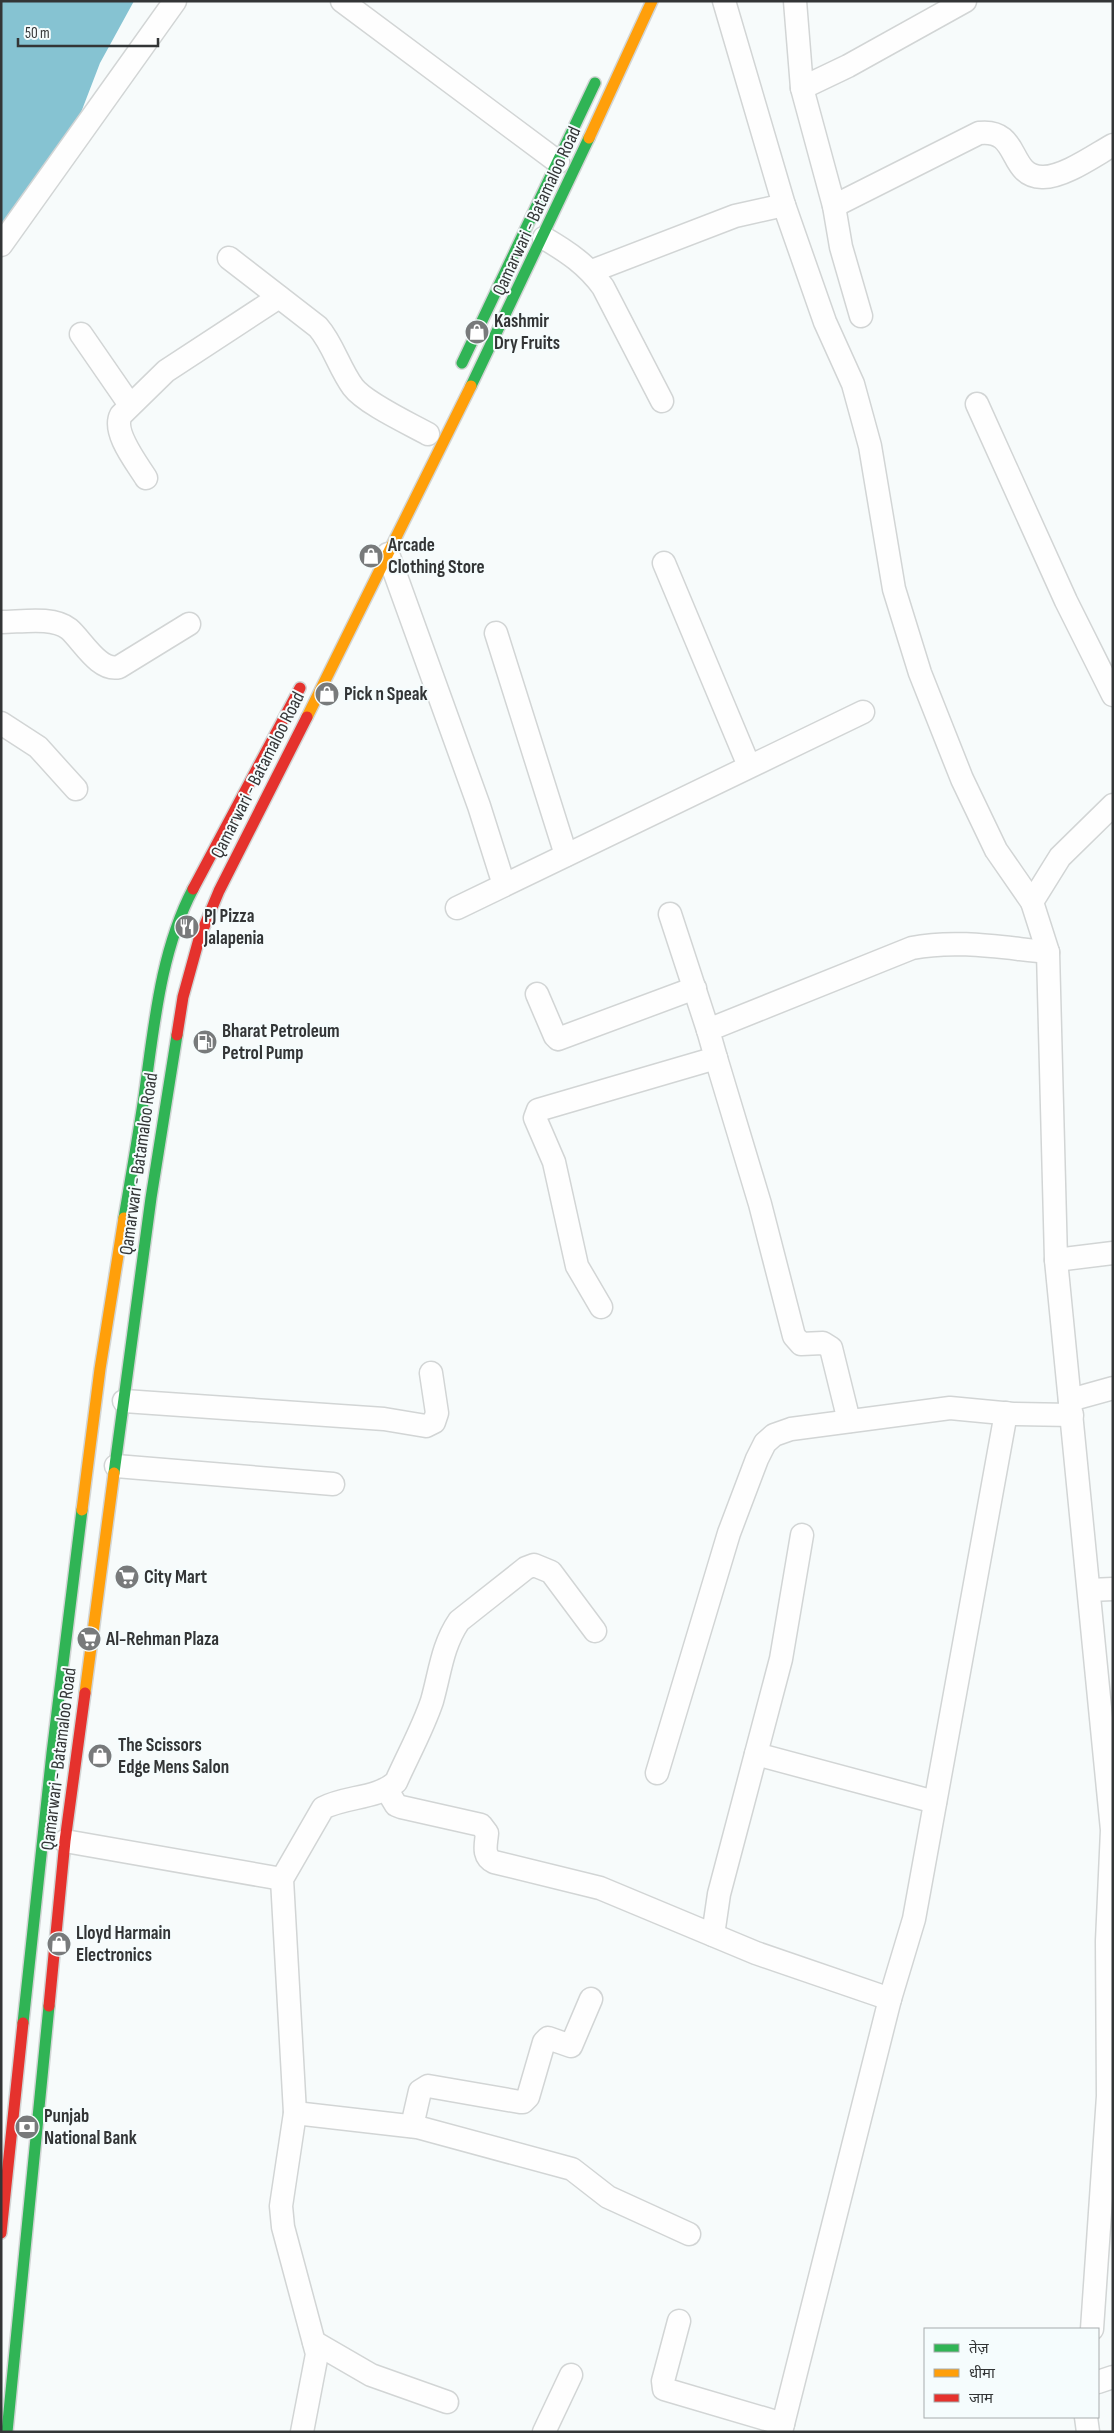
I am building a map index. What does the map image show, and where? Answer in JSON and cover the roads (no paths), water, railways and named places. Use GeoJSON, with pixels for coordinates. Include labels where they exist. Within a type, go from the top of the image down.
{"type":"FeatureCollection","features":[{"type":"Feature","properties":{"kind":"main road","name":"Qamarwari - Batamaloo Road"},"geometry":{"type":"LineString","coordinates":[[7,2432],[9,2328],[65,1841],[171,1066],[183,997],[198,940],[219,890],[544,238],[652,1]]}},
{"type":"Feature","properties":{"kind":"main road","name":"Qamarwari - Batamaloo Road"},"geometry":{"type":"LineString","coordinates":[[456,376],[600,73]]}},
{"type":"Feature","properties":{"kind":"main road","name":"Qamarwari - Batamaloo Road"},"geometry":{"type":"LineString","coordinates":[[1,2234],[52,1753],[100,1369],[144,1097],[152,1033],[167,961],[187,901],[308,674]]}},
{"type":"Feature","properties":{"kind":"street"},"geometry":{"type":"LineString","coordinates":[[1,245],[175,1]]}},
{"type":"Feature","properties":{"kind":"street"},"geometry":{"type":"LineString","coordinates":[[342,1],[558,162]]}},
{"type":"Feature","properties":{"kind":"street"},"geometry":{"type":"LineString","coordinates":[[724,1],[784,205],[825,322],[853,384],[870,446],[894,589],[920,673],[962,780],[996,850],[1032,902],[1048,952],[1056,1260],[1112,1830],[1110,2096],[1092,2328]]}},
{"type":"Feature","properties":{"kind":"street"},"geometry":{"type":"LineString","coordinates":[[795,1],[802,88],[834,206],[841,247],[861,316]]}},
{"type":"Feature","properties":{"kind":"street"},"geometry":{"type":"LineString","coordinates":[[802,88],[848,66],[965,1]]}},
{"type":"Feature","properties":{"kind":"street"},"geometry":{"type":"LineString","coordinates":[[834,206],[979,133],[992,131],[1003,136],[1022,169],[1032,175],[1044,177],[1063,172],[1113,146]]}},
{"type":"Feature","properties":{"kind":"street"},"geometry":{"type":"LineString","coordinates":[[592,272],[735,216],[784,205]]}},
{"type":"Feature","properties":{"kind":"street"},"geometry":{"type":"LineString","coordinates":[[544,238],[573,255],[592,272],[604,287],[662,402]]}},
{"type":"Feature","properties":{"kind":"street"},"geometry":{"type":"LineString","coordinates":[[230,258],[324,334],[347,378],[360,395],[428,434]]}},
{"type":"Feature","properties":{"kind":"street"},"geometry":{"type":"LineString","coordinates":[[146,478],[118,431],[117,421],[130,405],[166,371],[279,297]]}},
{"type":"Feature","properties":{"kind":"street"},"geometry":{"type":"LineString","coordinates":[[80,334],[130,405]]}},
{"type":"Feature","properties":{"kind":"street"},"geometry":{"type":"LineString","coordinates":[[977,404],[1066,601],[1113,695]]}},
{"type":"Feature","properties":{"kind":"street"},"geometry":{"type":"LineString","coordinates":[[388,554],[479,806],[504,885]]}},
{"type":"Feature","properties":{"kind":"street"},"geometry":{"type":"LineString","coordinates":[[664,563],[749,766]]}},
{"type":"Feature","properties":{"kind":"street"},"geometry":{"type":"LineString","coordinates":[[1,622],[60,623],[99,661],[111,668],[119,666],[189,624]]}},
{"type":"Feature","properties":{"kind":"street"},"geometry":{"type":"LineString","coordinates":[[496,633],[566,855]]}},
{"type":"Feature","properties":{"kind":"street"},"geometry":{"type":"LineString","coordinates":[[457,908],[863,712]]}},
{"type":"Feature","properties":{"kind":"street"},"geometry":{"type":"LineString","coordinates":[[1,723],[38,747],[76,789]]}},
{"type":"Feature","properties":{"kind":"street"},"geometry":{"type":"LineString","coordinates":[[1032,902],[1060,857],[1113,805]]}},
{"type":"Feature","properties":{"kind":"street"},"geometry":{"type":"LineString","coordinates":[[670,914],[695,988],[760,1204],[794,1336],[801,1344],[823,1343],[831,1348],[848,1421]]}},
{"type":"Feature","properties":{"kind":"street"},"geometry":{"type":"LineString","coordinates":[[708,1030],[912,948],[929,944],[967,944],[1048,952]]}},
{"type":"Feature","properties":{"kind":"street"},"geometry":{"type":"LineString","coordinates":[[536,994],[558,1039],[695,988]]}},
{"type":"Feature","properties":{"kind":"street"},"geometry":{"type":"LineString","coordinates":[[601,1307],[577,1266],[554,1162],[537,1124],[536,1114],[538,1110],[546,1107],[716,1058]]}},
{"type":"Feature","properties":{"kind":"street"},"geometry":{"type":"LineString","coordinates":[[1056,1260],[1113,1253]]}},
{"type":"Feature","properties":{"kind":"street"},"geometry":{"type":"LineString","coordinates":[[124,1401],[384,1419],[426,1426],[434,1422],[437,1413],[431,1373]]}},
{"type":"Feature","properties":{"kind":"street"},"geometry":{"type":"LineString","coordinates":[[657,1773],[729,1533],[757,1459],[766,1443],[774,1435],[791,1429],[950,1408],[1006,1413],[1071,1407],[1113,1388]]}},
{"type":"Feature","properties":{"kind":"street"},"geometry":{"type":"LineString","coordinates":[[679,2322],[662,2381],[664,2389],[782,2428],[890,1999],[914,1918],[1006,1413]]}},
{"type":"Feature","properties":{"kind":"street"},"geometry":{"type":"LineString","coordinates":[[116,1466],[333,1484]]}},
{"type":"Feature","properties":{"kind":"street"},"geometry":{"type":"LineString","coordinates":[[712,1935],[719,1894],[781,1659],[802,1535]]}},
{"type":"Feature","properties":{"kind":"street"},"geometry":{"type":"LineString","coordinates":[[302,2432],[317,2354],[283,2227],[281,2206],[295,2113],[282,1879],[323,1808],[333,1803],[387,1790],[396,1782],[431,1702],[446,1645],[459,1621],[526,1568],[534,1564],[551,1572],[595,1631]]}},
{"type":"Feature","properties":{"kind":"street"},"geometry":{"type":"LineString","coordinates":[[1089,1590],[1113,1589]]}},
{"type":"Feature","properties":{"kind":"street"},"geometry":{"type":"LineString","coordinates":[[756,1754],[935,1802]]}},
{"type":"Feature","properties":{"kind":"street"},"geometry":{"type":"LineString","coordinates":[[387,1790],[396,1805],[401,1808],[481,1826],[488,1834],[485,1853],[488,1859],[494,1862],[600,1888],[756,1953],[890,1999]]}},
{"type":"Feature","properties":{"kind":"street"},"geometry":{"type":"LineString","coordinates":[[65,1841],[282,1879]]}},
{"type":"Feature","properties":{"kind":"street"},"geometry":{"type":"LineString","coordinates":[[412,2126],[420,2091],[428,2086],[520,2102],[525,2101],[528,2097],[544,2042],[548,2038],[571,2046],[591,1999]]}},
{"type":"Feature","properties":{"kind":"street"},"geometry":{"type":"LineString","coordinates":[[295,2113],[412,2126],[572,2169],[608,2197],[689,2234]]}},
{"type":"Feature","properties":{"kind":"street"},"geometry":{"type":"LineString","coordinates":[[314,2342],[371,2375],[447,2402]]}},
{"type":"Feature","properties":{"kind":"street"},"geometry":{"type":"LineString","coordinates":[[544,2432],[571,2375]]}},
{"type":"Feature","properties":{"kind":"street"},"geometry":{"type":"LineString","coordinates":[[1099,2382],[1113,2377]]}},
{"type":"Feature","properties":{"kind":"street"},"geometry":{"type":"LineString","coordinates":[[1086,2418],[1088,2432]]}},
{"type":"Feature","properties":{"kind":"water"},"geometry":{"type":"Polygon","coordinates":[[[1,1],[134,1],[100,63],[52,188],[1,223],[1,1]]]}},
{"type":"Feature","properties":{"kind":"place","name":"Kashmir Dry Fruits"},"geometry":{"type":"Point","coordinates":[477,332]}},
{"type":"Feature","properties":{"kind":"place","name":"Arcade Clothing Store"},"geometry":{"type":"Point","coordinates":[371,556]}},
{"type":"Feature","properties":{"kind":"place","name":"Pick n Speak"},"geometry":{"type":"Point","coordinates":[327,694]}},
{"type":"Feature","properties":{"kind":"place","name":"PJ Pizza Jalapenia"},"geometry":{"type":"Point","coordinates":[187,927]}},
{"type":"Feature","properties":{"kind":"place","name":"Bharat Petroleum Petrol Pump"},"geometry":{"type":"Point","coordinates":[205,1042]}},
{"type":"Feature","properties":{"kind":"place","name":"City Mart"},"geometry":{"type":"Point","coordinates":[127,1577]}},
{"type":"Feature","properties":{"kind":"place","name":"Al-Rehman Plaza"},"geometry":{"type":"Point","coordinates":[89,1639]}},
{"type":"Feature","properties":{"kind":"place","name":"The Scissors Edge Mens Salon"},"geometry":{"type":"Point","coordinates":[100,1756]}},
{"type":"Feature","properties":{"kind":"place","name":"Lloyd Harmain Electronics"},"geometry":{"type":"Point","coordinates":[59,1944]}},
{"type":"Feature","properties":{"kind":"place","name":"Punjab National Bank"},"geometry":{"type":"Point","coordinates":[27,2127]}}]}
